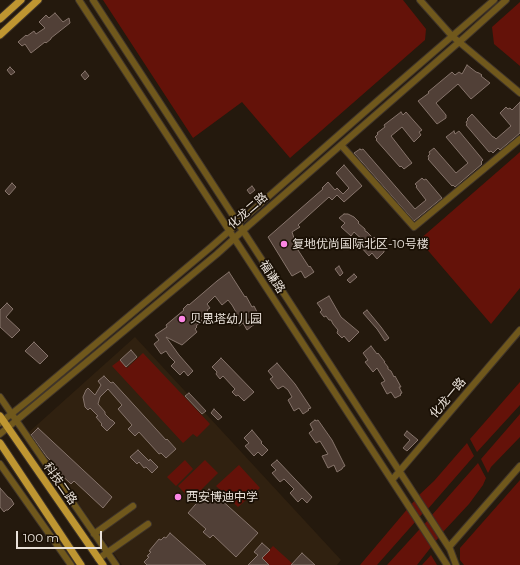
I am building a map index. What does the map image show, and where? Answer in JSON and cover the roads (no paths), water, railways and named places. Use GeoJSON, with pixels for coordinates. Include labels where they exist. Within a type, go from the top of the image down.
{"type":"FeatureCollection","features":[{"type":"Feature","properties":{"kind":"main road"},"geometry":{"type":"LineString","coordinates":[[0,19],[21,0]]}},
{"type":"Feature","properties":{"kind":"main road"},"geometry":{"type":"LineString","coordinates":[[0,35],[38,0]]}},
{"type":"Feature","properties":{"kind":"main road","name":"科技二路"},"geometry":{"type":"LineString","coordinates":[[1,420],[100,562]]}},
{"type":"Feature","properties":{"kind":"main road"},"geometry":{"type":"LineString","coordinates":[[0,443],[82,565]]}},
{"type":"Feature","properties":{"kind":"street","name":"福谦路"},"geometry":{"type":"LineString","coordinates":[[79,0],[447,565]]}},
{"type":"Feature","properties":{"kind":"street","name":"福谦路"},"geometry":{"type":"LineString","coordinates":[[93,0],[449,547],[456,565]]}},
{"type":"Feature","properties":{"kind":"street"},"geometry":{"type":"LineString","coordinates":[[420,0],[452,36],[520,93]]}},
{"type":"Feature","properties":{"kind":"street","name":"化龙二路"},"geometry":{"type":"LineString","coordinates":[[1,420],[11,414],[72,364],[229,231],[494,0]]}},
{"type":"Feature","properties":{"kind":"street","name":"化龙二路"},"geometry":{"type":"LineString","coordinates":[[0,434],[217,254],[506,0]]}},
{"type":"Feature","properties":{"kind":"street"},"geometry":{"type":"LineString","coordinates":[[341,145],[414,227],[520,139]]}},
{"type":"Feature","properties":{"kind":"street","name":"化龙一路"},"geometry":{"type":"LineString","coordinates":[[392,480],[520,330]]}},
{"type":"Feature","properties":{"kind":"street"},"geometry":{"type":"LineString","coordinates":[[0,397],[116,565]]}},
{"type":"Feature","properties":{"kind":"street"},"geometry":{"type":"LineString","coordinates":[[0,464],[71,565]]}},
{"type":"Feature","properties":{"kind":"street"},"geometry":{"type":"LineString","coordinates":[[449,547],[520,466]]}},
{"type":"Feature","properties":{"kind":"street"},"geometry":{"type":"LineString","coordinates":[[94,534],[133,506]]}},
{"type":"Feature","properties":{"kind":"street"},"geometry":{"type":"LineString","coordinates":[[100,562],[107,553],[148,524]]}},
{"type":"Feature","properties":{"kind":"place","name":"复地优尚国际北区-10号楼"},"geometry":{"type":"Point","coordinates":[284,244]}},
{"type":"Feature","properties":{"kind":"place","name":"贝思塔幼儿园"},"geometry":{"type":"Point","coordinates":[182,319]}},
{"type":"Feature","properties":{"kind":"place","name":"西安博迪中学"},"geometry":{"type":"Point","coordinates":[178,497]}}]}
